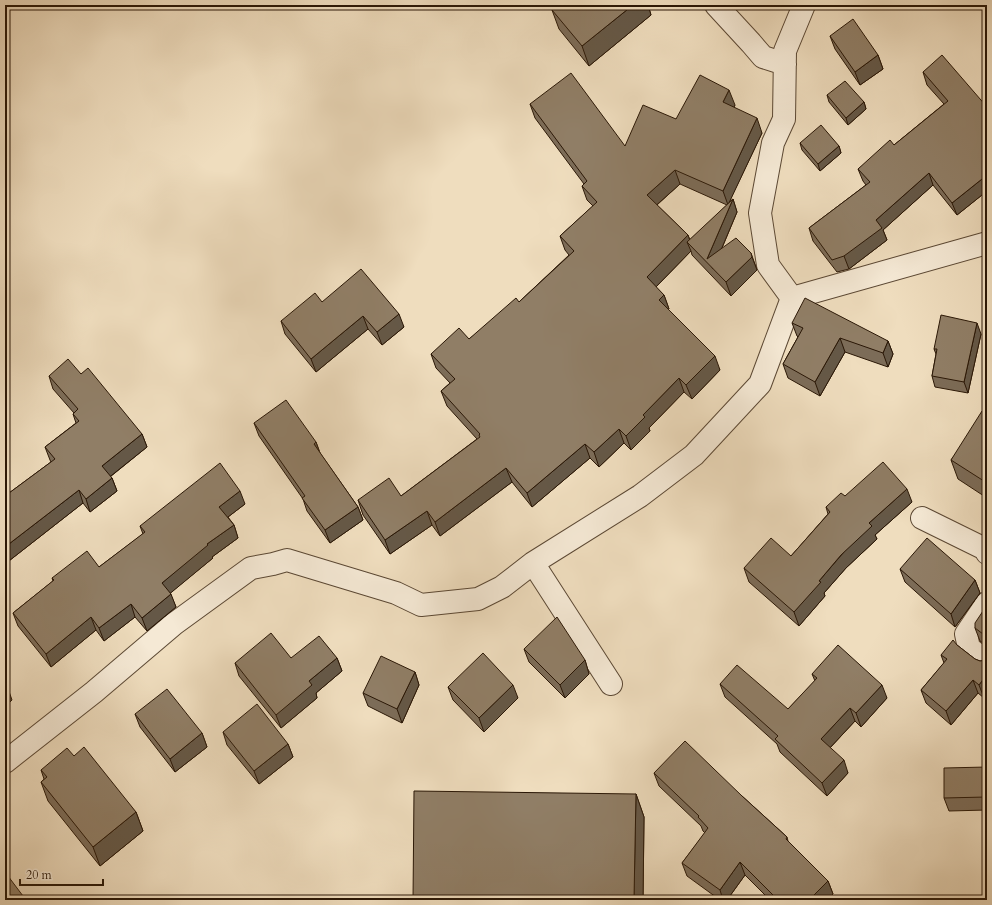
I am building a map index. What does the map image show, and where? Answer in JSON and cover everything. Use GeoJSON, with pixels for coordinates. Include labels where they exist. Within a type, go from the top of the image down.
{"type":"FeatureCollection","features":[{"type":"Feature","properties":{"kind":"street"},"geometry":{"type":"LineString","coordinates":[[716,5],[752,43],[763,57],[785,64]]}},
{"type":"Feature","properties":{"kind":"street"},"geometry":{"type":"LineString","coordinates":[[792,298],[768,265],[760,213],[773,143],[784,119],[785,51],[804,5]]}},
{"type":"Feature","properties":{"kind":"street"},"geometry":{"type":"LineString","coordinates":[[792,298],[987,244]]}},
{"type":"Feature","properties":{"kind":"street"},"geometry":{"type":"LineString","coordinates":[[5,762],[94,692],[174,624],[251,568],[287,560],[396,593],[421,605],[478,599],[502,587],[533,563],[640,496],[694,455],[760,384],[792,298]]}},
{"type":"Feature","properties":{"kind":"street"},"geometry":{"type":"LineString","coordinates":[[922,518],[986,549],[987,552]]}},
{"type":"Feature","properties":{"kind":"street"},"geometry":{"type":"LineString","coordinates":[[533,563],[612,684]]}},
{"type":"Feature","properties":{"kind":"street"},"geometry":{"type":"LineString","coordinates":[[987,603],[966,634],[969,648],[987,662]]}},
{"type":"Feature","properties":{"kind":"building"},"geometry":{"type":"Polygon","coordinates":[[[558,5],[633,5],[582,46],[552,10],[558,5]]]}},
{"type":"Feature","properties":{"kind":"building"},"geometry":{"type":"Polygon","coordinates":[[[853,19],[878,55],[855,72],[830,36],[853,19]]]}},
{"type":"Feature","properties":{"kind":"building"},"geometry":{"type":"Polygon","coordinates":[[[942,55],[987,107],[987,175],[952,203],[929,173],[876,220],[882,228],[844,256],[832,260],[809,228],[870,182],[858,169],[890,140],[894,145],[948,101],[923,72],[942,55]]]}},
{"type":"Feature","properties":{"kind":"building"},"geometry":{"type":"Polygon","coordinates":[[[571,73],[625,146],[643,105],[676,119],[700,75],[729,90],[723,102],[757,118],[723,191],[675,170],[647,195],[688,235],[647,277],[664,295],[659,300],[715,356],[686,385],[679,378],[643,415],[645,417],[626,436],[619,429],[594,452],[585,444],[527,493],[506,468],[435,522],[427,511],[385,540],[358,500],[389,478],[401,496],[480,437],[480,434],[441,391],[455,379],[431,354],[459,328],[469,339],[516,298],[519,302],[574,251],[560,236],[597,202],[582,186],[587,181],[530,104],[571,73]]]}},
{"type":"Feature","properties":{"kind":"building"},"geometry":{"type":"Polygon","coordinates":[[[845,81],[864,102],[846,118],[827,95],[845,81]]]}},
{"type":"Feature","properties":{"kind":"building"},"geometry":{"type":"Polygon","coordinates":[[[821,125],[839,146],[818,164],[800,143],[821,125]]]}},
{"type":"Feature","properties":{"kind":"building"},"geometry":{"type":"Polygon","coordinates":[[[733,199],[707,259],[736,238],[751,253],[752,257],[726,282],[687,242],[733,199]]]}},
{"type":"Feature","properties":{"kind":"building"},"geometry":{"type":"Polygon","coordinates":[[[361,269],[399,314],[377,332],[363,316],[311,359],[281,321],[315,293],[322,302],[361,269]]]}},
{"type":"Feature","properties":{"kind":"building"},"geometry":{"type":"Polygon","coordinates":[[[805,298],[888,341],[883,353],[840,338],[815,382],[783,364],[803,328],[792,323],[805,298]]]}},
{"type":"Feature","properties":{"kind":"building"},"geometry":{"type":"Polygon","coordinates":[[[941,315],[977,323],[964,382],[932,376],[937,349],[934,349],[941,315]]]}},
{"type":"Feature","properties":{"kind":"building"},"geometry":{"type":"Polygon","coordinates":[[[68,359],[81,374],[88,368],[142,434],[102,466],[112,478],[86,499],[79,490],[5,547],[5,496],[55,459],[45,447],[79,421],[73,414],[78,409],[49,376],[68,359]]]}},
{"type":"Feature","properties":{"kind":"building"},"geometry":{"type":"Polygon","coordinates":[[[286,400],[316,442],[314,444],[358,507],[325,530],[302,498],[305,496],[254,423],[286,400]]]}},
{"type":"Feature","properties":{"kind":"building"},"geometry":{"type":"Polygon","coordinates":[[[982,411],[987,414],[987,483],[951,460],[982,411]]]}},
{"type":"Feature","properties":{"kind":"building"},"geometry":{"type":"Polygon","coordinates":[[[883,462],[907,489],[869,523],[872,526],[841,555],[819,581],[821,582],[794,612],[744,568],[771,538],[791,556],[830,512],[826,507],[841,493],[845,496],[883,462]]]}},
{"type":"Feature","properties":{"kind":"building"},"geometry":{"type":"Polygon","coordinates":[[[220,463],[240,491],[219,507],[234,525],[207,544],[208,545],[162,583],[171,594],[142,618],[131,604],[99,628],[91,617],[46,654],[13,613],[54,580],[52,578],[87,551],[99,567],[145,532],[140,526],[220,463]]]}},
{"type":"Feature","properties":{"kind":"building"},"geometry":{"type":"Polygon","coordinates":[[[927,538],[975,580],[951,614],[900,569],[927,538]]]}},
{"type":"Feature","properties":{"kind":"building"},"geometry":{"type":"Polygon","coordinates":[[[987,605],[987,637],[975,628],[975,623],[987,605]]]}},
{"type":"Feature","properties":{"kind":"building"},"geometry":{"type":"Polygon","coordinates":[[[557,617],[585,660],[560,685],[524,649],[557,617]]]}},
{"type":"Feature","properties":{"kind":"building"},"geometry":{"type":"Polygon","coordinates":[[[271,633],[291,658],[319,636],[337,658],[309,681],[312,685],[276,715],[235,663],[271,633]]]}},
{"type":"Feature","properties":{"kind":"building"},"geometry":{"type":"Polygon","coordinates":[[[953,640],[975,659],[980,661],[987,660],[987,674],[979,685],[973,680],[946,711],[921,690],[947,659],[941,655],[953,640]]]}},
{"type":"Feature","properties":{"kind":"building"},"geometry":{"type":"Polygon","coordinates":[[[838,645],[882,685],[856,713],[850,708],[821,739],[844,760],[822,783],[775,739],[778,736],[720,684],[737,665],[788,709],[817,678],[812,674],[838,645]]]}},
{"type":"Feature","properties":{"kind":"building"},"geometry":{"type":"Polygon","coordinates":[[[483,653],[513,685],[479,718],[448,687],[483,653]]]}},
{"type":"Feature","properties":{"kind":"building"},"geometry":{"type":"Polygon","coordinates":[[[381,656],[415,672],[397,709],[363,693],[381,656]]]}},
{"type":"Feature","properties":{"kind":"building"},"geometry":{"type":"Polygon","coordinates":[[[167,689],[202,733],[170,759],[135,714],[167,689]]]}},
{"type":"Feature","properties":{"kind":"building"},"geometry":{"type":"Polygon","coordinates":[[[257,704],[288,744],[254,771],[223,732],[257,704]]]}},
{"type":"Feature","properties":{"kind":"building"},"geometry":{"type":"Polygon","coordinates":[[[685,741],[787,837],[786,839],[828,881],[809,900],[778,900],[740,862],[720,890],[682,863],[708,828],[698,817],[699,816],[654,773],[685,741]]]}},
{"type":"Feature","properties":{"kind":"building"},"geometry":{"type":"Polygon","coordinates":[[[84,747],[136,812],[93,847],[41,782],[47,777],[41,770],[67,748],[74,756],[84,747]]]}},
{"type":"Feature","properties":{"kind":"building"},"geometry":{"type":"Polygon","coordinates":[[[987,767],[986,797],[944,798],[944,768],[987,767]]]}},
{"type":"Feature","properties":{"kind":"building"},"geometry":{"type":"Polygon","coordinates":[[[414,791],[636,794],[634,898],[500,897],[500,900],[413,900],[414,791]]]}},
{"type":"Feature","properties":{"kind":"building"},"geometry":{"type":"Polygon","coordinates":[[[5,872],[26,900],[5,900],[5,872]]]}}]}
